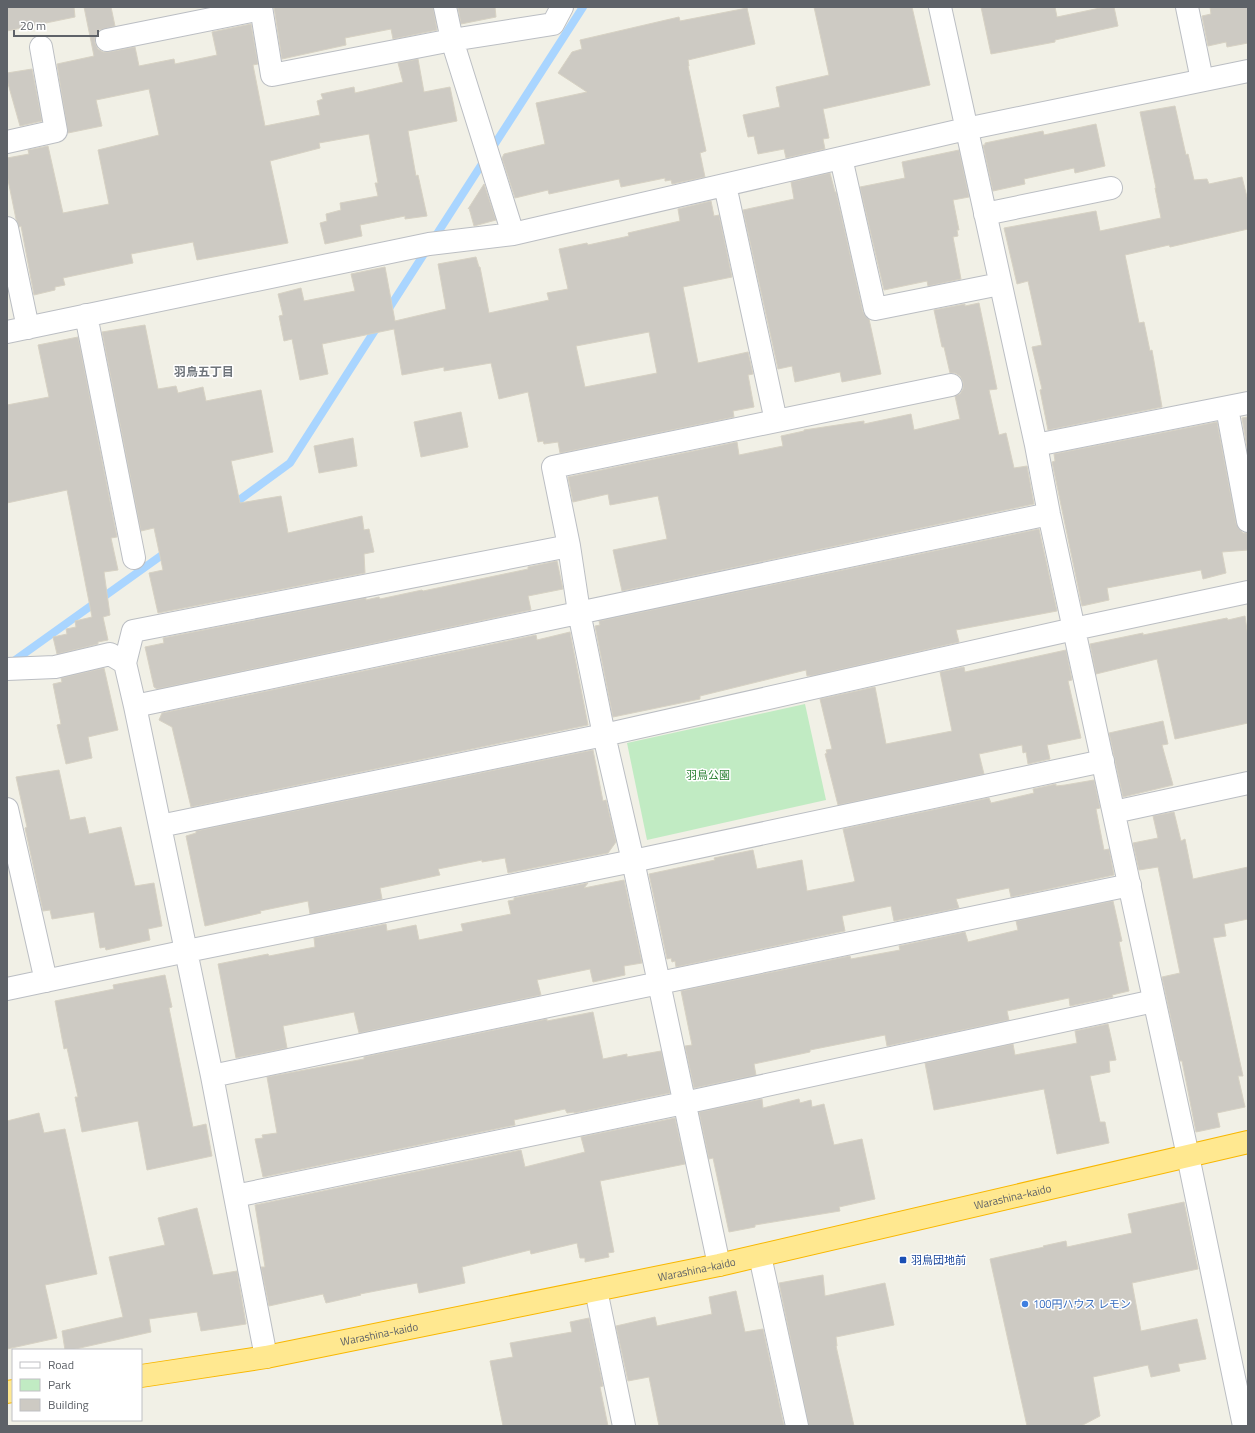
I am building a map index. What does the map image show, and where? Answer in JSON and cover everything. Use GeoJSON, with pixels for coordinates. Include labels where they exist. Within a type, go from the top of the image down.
{"type":"FeatureCollection","features":[{"type":"Feature","properties":{"kind":"highway","name":"Warashina-kaido"},"geometry":{"type":"LineString","coordinates":[[142,1376],[266,1357],[719,1265],[1248,1142]]}},
{"type":"Feature","properties":{"kind":"street"},"geometry":{"type":"LineString","coordinates":[[445,7],[452,40],[513,234]]}},
{"type":"Feature","properties":{"kind":"street"},"geometry":{"type":"LineString","coordinates":[[107,40],[261,8],[272,75],[452,40],[553,24],[562,7]]}},
{"type":"Feature","properties":{"kind":"street"},"geometry":{"type":"LineString","coordinates":[[940,7],[984,214],[1036,445],[1049,514],[1188,1156],[1244,1426]]}},
{"type":"Feature","properties":{"kind":"street"},"geometry":{"type":"LineString","coordinates":[[1187,7],[1202,80]]}},
{"type":"Feature","properties":{"kind":"street"},"geometry":{"type":"LineString","coordinates":[[7,142],[56,130],[41,47]]}},
{"type":"Feature","properties":{"kind":"street"},"geometry":{"type":"LineString","coordinates":[[7,228],[17,330],[429,244],[513,234],[966,129],[1248,71]]}},
{"type":"Feature","properties":{"kind":"street"},"geometry":{"type":"LineString","coordinates":[[840,158],[875,309],[1000,284]]}},
{"type":"Feature","properties":{"kind":"street"},"geometry":{"type":"LineString","coordinates":[[725,185],[776,421]]}},
{"type":"Feature","properties":{"kind":"street"},"geometry":{"type":"LineString","coordinates":[[984,214],[1110,188]]}},
{"type":"Feature","properties":{"kind":"street"},"geometry":{"type":"LineString","coordinates":[[86,315],[134,558]]}},
{"type":"Feature","properties":{"kind":"street"},"geometry":{"type":"LineString","coordinates":[[719,1265],[633,861],[604,735],[553,468],[951,385]]}},
{"type":"Feature","properties":{"kind":"street"},"geometry":{"type":"LineString","coordinates":[[1036,445],[1248,403]]}},
{"type":"Feature","properties":{"kind":"street"},"geometry":{"type":"LineString","coordinates":[[1227,408],[1248,521]]}},
{"type":"Feature","properties":{"kind":"street"},"geometry":{"type":"LineString","coordinates":[[135,706],[1049,514]]}},
{"type":"Feature","properties":{"kind":"street"},"geometry":{"type":"LineString","coordinates":[[266,1357],[212,1076],[125,663],[133,631],[569,546]]}},
{"type":"Feature","properties":{"kind":"street"},"geometry":{"type":"LineString","coordinates":[[160,826],[604,735],[1074,629],[1248,592]]}},
{"type":"Feature","properties":{"kind":"street"},"geometry":{"type":"LineString","coordinates":[[7,670],[55,667],[110,654],[125,663]]}},
{"type":"Feature","properties":{"kind":"street"},"geometry":{"type":"LineString","coordinates":[[7,989],[186,951],[633,861],[1103,761]]}},
{"type":"Feature","properties":{"kind":"street"},"geometry":{"type":"LineString","coordinates":[[1114,812],[1248,783]]}},
{"type":"Feature","properties":{"kind":"street"},"geometry":{"type":"LineString","coordinates":[[7,809],[46,981]]}},
{"type":"Feature","properties":{"kind":"street"},"geometry":{"type":"LineString","coordinates":[[212,1076],[1130,885]]}},
{"type":"Feature","properties":{"kind":"street"},"geometry":{"type":"LineString","coordinates":[[235,1196],[684,1103],[1154,1001]]}},
{"type":"Feature","properties":{"kind":"street"},"geometry":{"type":"LineString","coordinates":[[760,1256],[797,1426]]}},
{"type":"Feature","properties":{"kind":"street"},"geometry":{"type":"LineString","coordinates":[[596,1290],[624,1426]]}},
{"type":"Feature","properties":{"kind":"green space","name":"羽鳥公園"},"geometry":{"type":"Polygon","coordinates":[[[805,704],[826,800],[647,840],[627,743],[805,704]]]}},
{"type":"Feature","properties":{"kind":"building"},"geometry":{"type":"Polygon","coordinates":[[[7,7],[74,7],[75,17],[7,31],[7,7]]]}},
{"type":"Feature","properties":{"kind":"building"},"geometry":{"type":"Polygon","coordinates":[[[84,7],[111,7],[115,26],[99,30],[95,36],[95,43],[98,49],[103,52],[135,47],[139,66],[174,59],[175,64],[217,55],[212,32],[251,24],[258,64],[253,65],[265,126],[320,115],[317,101],[323,99],[321,94],[354,87],[355,93],[403,82],[398,63],[418,59],[424,92],[450,87],[457,121],[408,131],[416,176],[418,175],[427,216],[405,219],[405,216],[360,225],[362,236],[325,244],[320,223],[327,221],[326,214],[341,210],[340,203],[378,196],[375,183],[378,183],[369,134],[319,143],[320,148],[270,161],[288,243],[197,260],[193,242],[131,254],[133,263],[63,278],[65,285],[55,287],[55,290],[34,295],[21,226],[19,227],[16,219],[7,175],[7,158],[29,154],[28,150],[48,146],[63,213],[109,204],[98,150],[159,135],[149,89],[96,100],[102,126],[68,133],[57,64],[94,56],[84,7]]]}},
{"type":"Feature","properties":{"kind":"building"},"geometry":{"type":"Polygon","coordinates":[[[274,7],[433,7],[437,30],[393,39],[391,29],[345,38],[346,45],[282,59],[274,7]]]}},
{"type":"Feature","properties":{"kind":"building"},"geometry":{"type":"Polygon","coordinates":[[[458,7],[495,7],[496,17],[461,24],[458,7]]]}},
{"type":"Feature","properties":{"kind":"building"},"geometry":{"type":"Polygon","coordinates":[[[814,7],[912,7],[930,85],[823,109],[829,138],[823,139],[825,149],[786,158],[784,149],[758,154],[754,136],[748,137],[743,115],[780,107],[776,87],[829,75],[814,7]]]}},
{"type":"Feature","properties":{"kind":"building"},"geometry":{"type":"Polygon","coordinates":[[[981,7],[1055,7],[1057,17],[1105,7],[1114,7],[1118,26],[1055,40],[1055,42],[991,54],[981,7]]]}},
{"type":"Feature","properties":{"kind":"building"},"geometry":{"type":"Polygon","coordinates":[[[1210,7],[1248,7],[1248,43],[1227,47],[1226,42],[1208,46],[1202,16],[1211,14],[1210,7]]]}},
{"type":"Feature","properties":{"kind":"building"},"geometry":{"type":"Polygon","coordinates":[[[747,8],[755,44],[688,60],[706,151],[700,153],[705,177],[672,184],[671,180],[665,181],[665,178],[621,187],[619,179],[549,194],[548,190],[515,198],[502,158],[504,154],[545,144],[536,103],[587,92],[558,73],[572,52],[582,49],[580,40],[679,17],[680,21],[747,8]]]}},
{"type":"Feature","properties":{"kind":"building"},"geometry":{"type":"Polygon","coordinates":[[[32,69],[42,121],[20,126],[7,80],[7,73],[32,69]]]}},
{"type":"Feature","properties":{"kind":"building"},"geometry":{"type":"Polygon","coordinates":[[[1175,106],[1186,155],[1188,154],[1194,180],[1207,179],[1209,184],[1242,177],[1248,201],[1248,229],[1170,247],[1169,245],[1125,255],[1139,323],[1144,322],[1150,351],[1152,350],[1162,407],[1048,430],[1040,390],[1042,389],[1032,347],[1042,345],[1028,281],[1017,284],[1004,228],[1096,211],[1100,231],[1161,218],[1140,112],[1175,106]]]}},
{"type":"Feature","properties":{"kind":"building"},"geometry":{"type":"Polygon","coordinates":[[[1096,124],[1105,166],[1075,173],[1074,168],[1024,179],[1025,184],[993,191],[983,145],[985,145],[985,143],[1043,131],[1044,135],[1096,124]]]}},
{"type":"Feature","properties":{"kind":"building"},"geometry":{"type":"Polygon","coordinates":[[[959,150],[969,197],[953,200],[959,230],[957,230],[958,236],[953,237],[961,279],[928,286],[927,281],[884,290],[860,187],[905,178],[902,162],[959,150]]]}},
{"type":"Feature","properties":{"kind":"building"},"geometry":{"type":"Polygon","coordinates":[[[830,173],[836,192],[863,312],[869,319],[881,374],[842,382],[840,372],[795,382],[792,366],[778,369],[743,210],[794,199],[791,182],[830,173]]]}},
{"type":"Feature","properties":{"kind":"building"},"geometry":{"type":"Polygon","coordinates":[[[484,184],[496,220],[474,226],[469,208],[468,209],[484,184]]]}},
{"type":"Feature","properties":{"kind":"building"},"geometry":{"type":"Polygon","coordinates":[[[711,201],[714,216],[719,215],[732,277],[683,287],[698,363],[748,352],[753,374],[748,375],[754,407],[733,411],[734,417],[560,453],[558,442],[544,444],[543,441],[538,442],[528,392],[499,399],[491,363],[444,371],[444,367],[402,375],[394,329],[322,344],[328,374],[300,380],[292,339],[284,341],[279,316],[283,315],[278,294],[301,288],[304,301],[355,291],[351,274],[385,267],[395,321],[446,309],[438,264],[476,257],[480,267],[489,313],[549,300],[547,293],[568,289],[559,249],[587,243],[588,245],[629,236],[628,233],[680,221],[678,209],[711,201]],[[649,332],[576,346],[585,387],[657,373],[649,332]]]}},
{"type":"Feature","properties":{"kind":"building"},"geometry":{"type":"Polygon","coordinates":[[[979,303],[997,389],[989,390],[999,435],[1006,433],[1014,468],[1027,466],[1034,504],[622,591],[613,550],[667,539],[658,496],[610,505],[608,494],[573,502],[568,477],[737,442],[739,455],[783,446],[781,436],[804,430],[864,421],[864,424],[911,414],[914,430],[960,419],[955,396],[960,394],[963,389],[963,382],[960,376],[955,373],[950,373],[944,347],[942,347],[934,310],[979,303]]]}},
{"type":"Feature","properties":{"kind":"building"},"geometry":{"type":"Polygon","coordinates":[[[145,325],[158,389],[176,386],[178,393],[203,387],[206,401],[261,390],[273,452],[231,461],[240,503],[281,496],[288,533],[362,516],[364,530],[369,529],[374,552],[364,554],[365,573],[158,613],[149,573],[163,570],[154,528],[141,531],[102,332],[145,325]]]}},
{"type":"Feature","properties":{"kind":"building"},"geometry":{"type":"Polygon","coordinates":[[[78,337],[117,537],[111,538],[118,570],[104,572],[110,615],[103,617],[108,640],[98,642],[98,644],[57,654],[53,637],[67,634],[66,629],[76,627],[75,621],[92,617],[67,490],[7,503],[7,405],[49,397],[38,345],[78,337]]]}},
{"type":"Feature","properties":{"kind":"building"},"geometry":{"type":"Polygon","coordinates":[[[461,412],[468,447],[421,457],[414,422],[461,412]]]}},
{"type":"Feature","properties":{"kind":"building"},"geometry":{"type":"Polygon","coordinates":[[[1248,417],[1248,453],[1242,418],[1248,417]]]}},
{"type":"Feature","properties":{"kind":"building"},"geometry":{"type":"Polygon","coordinates":[[[1217,422],[1236,523],[1243,533],[1248,533],[1248,550],[1222,552],[1226,573],[1203,579],[1201,570],[1107,588],[1109,600],[1082,606],[1052,462],[1055,461],[1054,454],[1217,422]]]}},
{"type":"Feature","properties":{"kind":"building"},"geometry":{"type":"Polygon","coordinates":[[[353,438],[357,466],[319,473],[314,446],[353,438]]]}},
{"type":"Feature","properties":{"kind":"building"},"geometry":{"type":"Polygon","coordinates":[[[1039,529],[1057,611],[956,630],[959,642],[815,675],[807,676],[806,670],[700,696],[700,699],[613,717],[595,626],[600,625],[599,621],[1039,529]]]}},
{"type":"Feature","properties":{"kind":"building"},"geometry":{"type":"Polygon","coordinates":[[[557,561],[563,589],[528,596],[531,610],[157,689],[154,687],[145,647],[164,643],[163,638],[366,598],[366,600],[379,597],[380,599],[423,591],[528,569],[528,567],[557,561]]]}},
{"type":"Feature","properties":{"kind":"building"},"geometry":{"type":"Polygon","coordinates":[[[1245,616],[1248,637],[1248,723],[1175,739],[1157,659],[1096,674],[1090,644],[1143,633],[1143,635],[1227,618],[1228,620],[1245,616]]]}},
{"type":"Feature","properties":{"kind":"building"},"geometry":{"type":"Polygon","coordinates":[[[570,632],[588,725],[191,807],[172,727],[159,720],[162,713],[536,635],[537,640],[570,632]]]}},
{"type":"Feature","properties":{"kind":"building"},"geometry":{"type":"Polygon","coordinates":[[[1066,650],[1072,680],[1068,681],[1081,738],[1047,745],[1050,759],[1028,764],[1026,752],[1023,753],[1022,745],[979,754],[984,774],[838,805],[825,754],[827,753],[826,750],[832,749],[820,699],[875,687],[886,744],[952,731],[940,672],[964,667],[965,672],[1066,650]]]}},
{"type":"Feature","properties":{"kind":"building"},"geometry":{"type":"Polygon","coordinates":[[[104,668],[118,730],[88,737],[92,758],[66,764],[57,725],[61,724],[53,684],[62,682],[61,678],[104,668]]]}},
{"type":"Feature","properties":{"kind":"building"},"geometry":{"type":"Polygon","coordinates":[[[1163,721],[1168,744],[1162,745],[1173,785],[1123,797],[1109,733],[1163,721]]]}},
{"type":"Feature","properties":{"kind":"building"},"geometry":{"type":"Polygon","coordinates":[[[593,750],[603,801],[606,800],[616,842],[608,853],[508,873],[505,858],[482,862],[482,860],[438,869],[440,875],[380,888],[382,899],[310,914],[308,901],[260,911],[261,913],[205,926],[186,836],[196,833],[196,831],[593,750]]]}},
{"type":"Feature","properties":{"kind":"building"},"geometry":{"type":"Polygon","coordinates":[[[59,770],[70,820],[85,817],[89,834],[121,827],[135,886],[154,883],[162,926],[148,929],[150,940],[106,950],[105,947],[100,948],[94,912],[52,919],[50,910],[43,911],[25,828],[27,827],[16,777],[59,770]]]}},
{"type":"Feature","properties":{"kind":"building"},"geometry":{"type":"Polygon","coordinates":[[[1094,780],[1100,808],[1096,809],[1104,850],[1109,849],[1114,875],[1011,897],[1009,888],[956,899],[959,908],[894,921],[891,906],[842,916],[845,931],[676,967],[675,961],[672,962],[671,958],[667,959],[649,874],[753,850],[757,869],[802,860],[807,891],[853,882],[855,881],[843,829],[989,798],[991,803],[1034,793],[1033,789],[1056,784],[1056,786],[1094,780]]]}},
{"type":"Feature","properties":{"kind":"building"},"geometry":{"type":"Polygon","coordinates":[[[1174,812],[1181,841],[1185,839],[1193,879],[1248,867],[1248,919],[1224,924],[1226,936],[1213,938],[1243,1076],[1238,1076],[1245,1107],[1217,1113],[1220,1127],[1196,1132],[1182,1061],[1180,1061],[1162,977],[1180,973],[1158,867],[1139,870],[1133,843],[1158,838],[1153,816],[1174,812]]]}},
{"type":"Feature","properties":{"kind":"building"},"geometry":{"type":"Polygon","coordinates":[[[624,880],[642,963],[624,966],[625,975],[593,982],[590,969],[537,980],[541,995],[359,1033],[354,1012],[283,1026],[287,1048],[236,1058],[218,964],[268,954],[269,956],[315,947],[314,938],[386,924],[387,931],[416,925],[419,940],[463,931],[461,924],[511,914],[508,901],[514,900],[514,898],[588,883],[584,888],[624,880]]]}},
{"type":"Feature","properties":{"kind":"building"},"geometry":{"type":"Polygon","coordinates":[[[1113,901],[1122,941],[1119,942],[1129,991],[1112,995],[1113,997],[1070,1006],[1069,998],[1007,1011],[1009,1020],[887,1046],[885,1035],[810,1050],[810,1052],[754,1064],[756,1075],[694,1088],[685,1046],[692,1045],[681,991],[850,956],[851,959],[900,950],[899,946],[965,932],[968,942],[1018,930],[1016,921],[1113,901]]]}},
{"type":"Feature","properties":{"kind":"building"},"geometry":{"type":"Polygon","coordinates":[[[165,975],[172,1007],[169,1008],[193,1127],[206,1124],[212,1156],[147,1170],[138,1121],[82,1132],[75,1097],[78,1097],[67,1048],[64,1049],[55,1001],[114,989],[113,985],[165,975]]]}},
{"type":"Feature","properties":{"kind":"building"},"geometry":{"type":"Polygon","coordinates":[[[593,1012],[603,1059],[627,1054],[627,1057],[661,1051],[670,1093],[574,1113],[567,1113],[565,1109],[514,1120],[515,1125],[263,1177],[255,1139],[263,1138],[262,1135],[277,1133],[267,1077],[364,1059],[364,1057],[547,1019],[547,1021],[593,1012]]]}},
{"type":"Feature","properties":{"kind":"building"},"geometry":{"type":"Polygon","coordinates":[[[1108,1024],[1116,1060],[1109,1061],[1110,1072],[1090,1076],[1100,1122],[1105,1122],[1109,1143],[1057,1154],[1044,1089],[934,1110],[925,1063],[1013,1044],[1015,1055],[1077,1043],[1075,1031],[1108,1024]]]}},
{"type":"Feature","properties":{"kind":"building"},"geometry":{"type":"Polygon","coordinates":[[[762,1099],[763,1108],[799,1099],[800,1103],[811,1100],[812,1107],[824,1104],[834,1145],[862,1139],[875,1199],[839,1207],[840,1211],[755,1225],[755,1227],[729,1232],[713,1158],[709,1159],[699,1112],[762,1099]]]}},
{"type":"Feature","properties":{"kind":"building"},"geometry":{"type":"Polygon","coordinates":[[[39,1113],[44,1133],[65,1129],[97,1274],[45,1285],[57,1338],[7,1349],[7,1121],[39,1113]]]}},
{"type":"Feature","properties":{"kind":"building"},"geometry":{"type":"Polygon","coordinates":[[[675,1118],[685,1164],[600,1181],[614,1252],[608,1253],[609,1257],[585,1262],[585,1258],[580,1258],[577,1243],[531,1254],[530,1250],[462,1267],[465,1283],[419,1293],[417,1283],[360,1294],[361,1295],[326,1303],[323,1294],[269,1306],[261,1267],[265,1267],[255,1205],[521,1150],[525,1167],[585,1152],[581,1137],[675,1118]]]}},
{"type":"Feature","properties":{"kind":"building"},"geometry":{"type":"Polygon","coordinates":[[[1184,1202],[1198,1269],[1132,1283],[1141,1331],[1197,1319],[1206,1359],[1178,1364],[1180,1371],[1151,1377],[1148,1365],[1093,1377],[1100,1416],[1081,1426],[1027,1426],[990,1259],[1066,1241],[1067,1247],[1132,1233],[1128,1214],[1184,1202]]]}},
{"type":"Feature","properties":{"kind":"building"},"geometry":{"type":"Polygon","coordinates":[[[197,1208],[213,1275],[237,1271],[246,1324],[201,1331],[197,1312],[149,1319],[151,1332],[75,1349],[65,1349],[62,1331],[123,1317],[109,1257],[165,1245],[158,1218],[197,1208]]]}},
{"type":"Feature","properties":{"kind":"building"},"geometry":{"type":"Polygon","coordinates":[[[823,1275],[825,1296],[885,1283],[894,1325],[836,1337],[836,1346],[854,1426],[809,1426],[779,1283],[823,1275]]]}},
{"type":"Feature","properties":{"kind":"building"},"geometry":{"type":"Polygon","coordinates":[[[736,1291],[745,1332],[763,1329],[784,1426],[659,1426],[649,1377],[628,1381],[616,1326],[655,1317],[657,1326],[712,1314],[709,1297],[736,1291]]]}},
{"type":"Feature","properties":{"kind":"building"},"geometry":{"type":"Polygon","coordinates":[[[589,1318],[603,1386],[600,1387],[608,1426],[503,1426],[490,1361],[513,1357],[510,1343],[572,1332],[570,1322],[589,1318]]]}},
{"type":"Feature","properties":{"kind":"waterway"},"geometry":{"type":"LineString","coordinates":[[386,313],[583,7]]}},
{"type":"Feature","properties":{"kind":"waterway"},"geometry":{"type":"LineString","coordinates":[[231,506],[290,463],[379,324]]}},
{"type":"Feature","properties":{"kind":"waterway"},"geometry":{"type":"LineString","coordinates":[[11,663],[169,550]]}},
{"type":"Feature","properties":{"kind":"place","name":"羽鳥団地前"},"geometry":{"type":"Point","coordinates":[903,1260]}},
{"type":"Feature","properties":{"kind":"place","name":"100円ハウス レモン"},"geometry":{"type":"Point","coordinates":[1025,1304]}},
{"type":"Feature","properties":{"kind":"district","name":"羽鳥五丁目"},"geometry":{"type":"Point","coordinates":[204,371]}}]}
